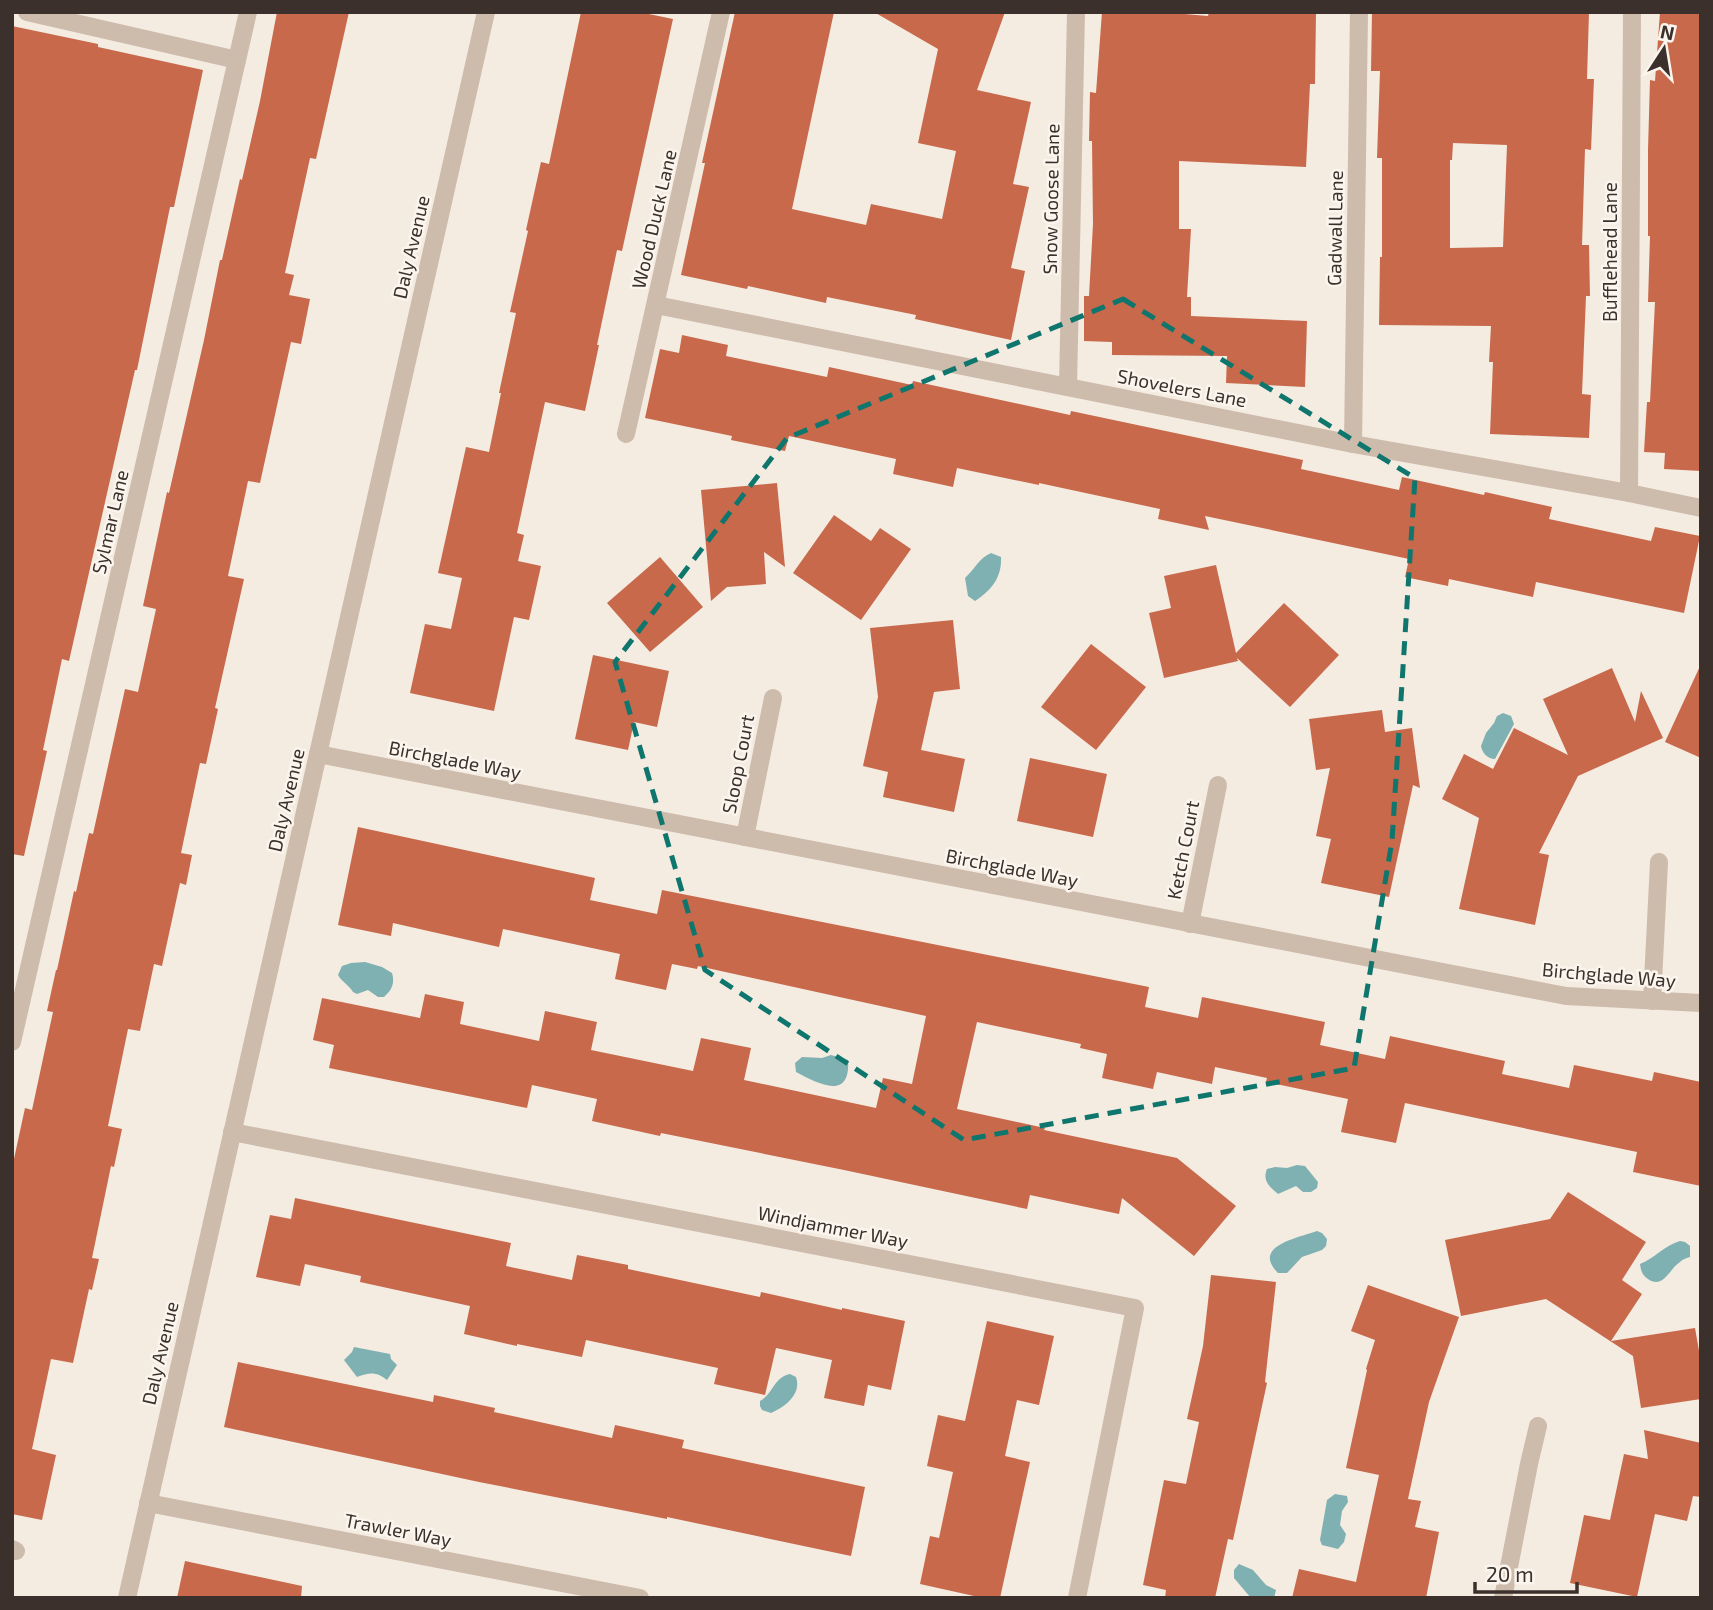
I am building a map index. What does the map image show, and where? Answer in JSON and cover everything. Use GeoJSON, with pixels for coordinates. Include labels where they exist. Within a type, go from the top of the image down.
{"type":"FeatureCollection","features":[{"type":"Feature","properties":{"kind":"street"},"geometry":{"type":"LineString","coordinates":[[27,12],[237,60]]}},
{"type":"Feature","properties":{"kind":"street","name":"Sylmar Lane"},"geometry":{"type":"LineString","coordinates":[[12,1042],[248,12]]}},
{"type":"Feature","properties":{"kind":"street","name":"Daly Avenue"},"geometry":{"type":"LineString","coordinates":[[127,1598],[486,12]]}},
{"type":"Feature","properties":{"kind":"street","name":"Wood Duck Lane"},"geometry":{"type":"LineString","coordinates":[[626,434],[721,12]]}},
{"type":"Feature","properties":{"kind":"street","name":"Snow Goose Lane"},"geometry":{"type":"LineString","coordinates":[[1068,386],[1076,12]]}},
{"type":"Feature","properties":{"kind":"street","name":"Gadwall Lane"},"geometry":{"type":"LineString","coordinates":[[1353,444],[1359,12]]}},
{"type":"Feature","properties":{"kind":"street","name":"Bufflehead Lane"},"geometry":{"type":"LineString","coordinates":[[1629,493],[1632,12]]}},
{"type":"Feature","properties":{"kind":"street","name":"Shovelers Lane"},"geometry":{"type":"LineString","coordinates":[[656,305],[1353,444],[1701,508]]}},
{"type":"Feature","properties":{"kind":"street","name":"Sloop Court"},"geometry":{"type":"LineString","coordinates":[[745,837],[773,698]]}},
{"type":"Feature","properties":{"kind":"street","name":"Birchglade Way"},"geometry":{"type":"LineString","coordinates":[[318,754],[1566,996],[1701,1003]]}},
{"type":"Feature","properties":{"kind":"street","name":"Ketch Court"},"geometry":{"type":"LineString","coordinates":[[1190,924],[1218,785]]}},
{"type":"Feature","properties":{"kind":"street"},"geometry":{"type":"LineString","coordinates":[[1652,1001],[1659,862]]}},
{"type":"Feature","properties":{"kind":"street","name":"Windjammer Way"},"geometry":{"type":"LineString","coordinates":[[232,1132],[1135,1308],[1077,1598]]}},
{"type":"Feature","properties":{"kind":"street"},"geometry":{"type":"LineString","coordinates":[[1503,1598],[1538,1426]]}},
{"type":"Feature","properties":{"kind":"street","name":"Trawler Way"},"geometry":{"type":"LineString","coordinates":[[148,1503],[640,1598]]}},
{"type":"Feature","properties":{"kind":"highlighted area"},"geometry":{"type":"Polygon","coordinates":[[[1123,299],[1415,478],[1392,841],[1354,1068],[964,1140],[705,970],[615,662],[787,438],[1123,299]]]}},
{"type":"Feature","properties":{"kind":"water"},"geometry":{"type":"Polygon","coordinates":[[[991,553],[1001,557],[998,577],[991,588],[975,601],[968,596],[965,578],[991,553]]]}},
{"type":"Feature","properties":{"kind":"water"},"geometry":{"type":"Polygon","coordinates":[[[1503,713],[1511,716],[1514,724],[1495,759],[1492,759],[1481,746],[1497,716],[1503,713]]]}},
{"type":"Feature","properties":{"kind":"water"},"geometry":{"type":"Polygon","coordinates":[[[365,962],[392,973],[392,986],[384,997],[378,997],[368,990],[357,994],[338,975],[342,966],[365,962]]]}},
{"type":"Feature","properties":{"kind":"water"},"geometry":{"type":"Polygon","coordinates":[[[831,1055],[848,1060],[844,1081],[838,1085],[822,1084],[796,1072],[795,1063],[802,1057],[822,1058],[831,1055]]]}},
{"type":"Feature","properties":{"kind":"water"},"geometry":{"type":"Polygon","coordinates":[[[1305,1166],[1318,1182],[1317,1188],[1311,1192],[1303,1192],[1296,1186],[1278,1194],[1266,1180],[1267,1169],[1305,1166]]]}},
{"type":"Feature","properties":{"kind":"water"},"geometry":{"type":"Polygon","coordinates":[[[1317,1231],[1327,1239],[1326,1246],[1302,1257],[1287,1273],[1278,1273],[1271,1264],[1270,1256],[1273,1250],[1289,1240],[1317,1231]]]}},
{"type":"Feature","properties":{"kind":"water"},"geometry":{"type":"Polygon","coordinates":[[[1680,1241],[1690,1246],[1690,1257],[1681,1261],[1658,1282],[1644,1276],[1640,1264],[1680,1241]]]}},
{"type":"Feature","properties":{"kind":"water"},"geometry":{"type":"Polygon","coordinates":[[[354,1347],[390,1354],[397,1365],[387,1380],[373,1374],[357,1377],[344,1360],[354,1347]]]}},
{"type":"Feature","properties":{"kind":"water"},"geometry":{"type":"Polygon","coordinates":[[[790,1374],[796,1377],[797,1383],[797,1389],[791,1399],[771,1413],[762,1410],[760,1401],[780,1379],[790,1374]]]}},
{"type":"Feature","properties":{"kind":"water"},"geometry":{"type":"Polygon","coordinates":[[[1335,1494],[1347,1496],[1348,1502],[1342,1511],[1340,1525],[1346,1534],[1338,1549],[1322,1545],[1320,1540],[1327,1500],[1335,1494]]]}},
{"type":"Feature","properties":{"kind":"water"},"geometry":{"type":"Polygon","coordinates":[[[1239,1564],[1253,1570],[1266,1585],[1276,1590],[1274,1598],[1251,1598],[1234,1578],[1234,1570],[1239,1564]]]}},
{"type":"Feature","properties":{"kind":"building"},"geometry":{"type":"Polygon","coordinates":[[[277,12],[349,12],[316,159],[310,158],[285,273],[294,275],[289,295],[310,299],[301,344],[291,342],[260,483],[248,481],[228,576],[244,579],[215,708],[218,709],[206,764],[200,763],[181,853],[192,855],[186,885],[180,883],[162,966],[154,964],[140,1031],[128,1029],[108,1126],[122,1129],[114,1167],[111,1166],[92,1258],[99,1259],[92,1290],[89,1289],[73,1363],[51,1359],[32,1449],[56,1455],[42,1520],[12,1514],[12,1168],[25,1108],[32,1110],[53,1012],[47,1011],[56,970],[89,833],[93,834],[125,689],[138,692],[156,609],[143,606],[220,260],[260,101],[277,12]]]}},
{"type":"Feature","properties":{"kind":"building"},"geometry":{"type":"Polygon","coordinates":[[[581,12],[639,12],[673,19],[622,251],[617,250],[585,411],[545,402],[517,533],[524,535],[518,561],[541,566],[529,620],[514,617],[494,711],[410,693],[425,624],[451,629],[462,578],[438,573],[466,447],[489,452],[516,313],[510,312],[528,231],[526,230],[541,162],[549,164],[581,12]]]}},
{"type":"Feature","properties":{"kind":"building"},"geometry":{"type":"Polygon","coordinates":[[[735,12],[834,12],[792,209],[866,225],[871,204],[942,219],[956,151],[918,143],[938,49],[874,12],[1005,12],[977,90],[1031,102],[1013,184],[1029,187],[1011,268],[1025,271],[1011,340],[915,319],[916,315],[827,297],[826,303],[681,275],[735,12]]]}},
{"type":"Feature","properties":{"kind":"building"},"geometry":{"type":"Polygon","coordinates":[[[1102,12],[1161,12],[1208,16],[1209,12],[1316,12],[1315,84],[1310,84],[1306,167],[1179,161],[1179,229],[1191,229],[1187,297],[1191,297],[1191,316],[1307,321],[1305,387],[1226,383],[1227,356],[1112,355],[1112,342],[1084,341],[1084,296],[1089,296],[1093,224],[1092,141],[1089,141],[1090,92],[1096,93],[1102,12]]]}},
{"type":"Feature","properties":{"kind":"building"},"geometry":{"type":"Polygon","coordinates":[[[1372,12],[1589,12],[1587,79],[1594,79],[1591,150],[1585,149],[1582,245],[1589,245],[1590,296],[1586,296],[1582,394],[1591,395],[1589,438],[1490,434],[1493,362],[1489,362],[1491,326],[1379,325],[1382,257],[1382,158],[1377,158],[1380,71],[1371,71],[1372,12]],[[1453,143],[1450,160],[1450,248],[1503,247],[1507,145],[1453,143]]]}},
{"type":"Feature","properties":{"kind":"building"},"geometry":{"type":"Polygon","coordinates":[[[1660,12],[1701,12],[1701,471],[1664,469],[1665,453],[1644,452],[1647,402],[1650,402],[1655,302],[1648,302],[1650,80],[1655,81],[1660,12]]]}},
{"type":"Feature","properties":{"kind":"building"},"geometry":{"type":"Polygon","coordinates":[[[12,26],[203,70],[69,661],[62,659],[43,750],[47,751],[24,856],[12,854],[12,26]]]}},
{"type":"Feature","properties":{"kind":"building"},"geometry":{"type":"Polygon","coordinates":[[[682,335],[728,345],[726,356],[827,377],[829,367],[912,385],[913,381],[1070,415],[1071,411],[1303,460],[1301,469],[1399,490],[1402,477],[1484,495],[1485,492],[1552,507],[1549,519],[1651,541],[1655,527],[1700,536],[1684,613],[1536,582],[1533,597],[1449,579],[1448,586],[1405,577],[1409,559],[1205,516],[1209,530],[1158,519],[1160,509],[957,468],[953,487],[893,474],[896,459],[789,436],[785,451],[731,440],[732,436],[645,418],[660,349],[679,353],[682,335]]]}},
{"type":"Feature","properties":{"kind":"building"},"geometry":{"type":"Polygon","coordinates":[[[777,483],[785,567],[764,552],[766,584],[727,587],[711,601],[701,490],[777,483]]]}},
{"type":"Feature","properties":{"kind":"building"},"geometry":{"type":"Polygon","coordinates":[[[834,515],[871,541],[880,528],[911,549],[861,620],[793,573],[834,515]]]}},
{"type":"Feature","properties":{"kind":"building"},"geometry":{"type":"Polygon","coordinates":[[[660,557],[703,607],[650,652],[607,603],[660,557]]]}},
{"type":"Feature","properties":{"kind":"building"},"geometry":{"type":"Polygon","coordinates":[[[1216,565],[1236,653],[1284,603],[1339,655],[1290,707],[1237,658],[1238,661],[1164,678],[1149,613],[1171,608],[1164,576],[1216,565]]]}},
{"type":"Feature","properties":{"kind":"building"},"geometry":{"type":"Polygon","coordinates":[[[953,620],[960,689],[934,692],[921,750],[965,759],[954,812],[883,797],[888,772],[863,766],[878,697],[870,628],[953,620]]]}},
{"type":"Feature","properties":{"kind":"building"},"geometry":{"type":"Polygon","coordinates":[[[1091,644],[1146,687],[1096,750],[1041,707],[1091,644]]]}},
{"type":"Feature","properties":{"kind":"building"},"geometry":{"type":"Polygon","coordinates":[[[593,655],[669,671],[657,727],[634,722],[628,750],[575,739],[593,655]]]}},
{"type":"Feature","properties":{"kind":"building"},"geometry":{"type":"Polygon","coordinates":[[[1701,664],[1701,758],[1665,742],[1701,664]]]}},
{"type":"Feature","properties":{"kind":"building"},"geometry":{"type":"Polygon","coordinates":[[[1612,668],[1635,722],[1641,691],[1663,738],[1578,776],[1539,853],[1549,855],[1535,925],[1459,909],[1479,818],[1442,799],[1464,754],[1493,769],[1514,728],[1568,755],[1543,699],[1612,668]]]}},
{"type":"Feature","properties":{"kind":"building"},"geometry":{"type":"Polygon","coordinates":[[[1382,710],[1385,732],[1412,728],[1420,788],[1413,785],[1389,897],[1321,883],[1331,839],[1316,836],[1330,768],[1316,770],[1309,719],[1382,710]]]}},
{"type":"Feature","properties":{"kind":"building"},"geometry":{"type":"Polygon","coordinates":[[[1030,758],[1107,774],[1093,837],[1017,821],[1030,758]]]}},
{"type":"Feature","properties":{"kind":"building"},"geometry":{"type":"Polygon","coordinates":[[[358,827],[595,878],[590,900],[657,914],[662,890],[1149,987],[1145,1007],[1198,1018],[1202,997],[1325,1022],[1320,1045],[1385,1059],[1390,1036],[1505,1061],[1502,1074],[1569,1088],[1574,1065],[1652,1081],[1654,1072],[1701,1082],[1701,1186],[1633,1172],[1637,1152],[1405,1103],[1396,1143],[1341,1132],[1348,1099],[1266,1082],[1267,1078],[1215,1067],[1212,1084],[1157,1072],[1153,1089],[1102,1078],[1107,1054],[1080,1048],[1081,1044],[977,1022],[957,1109],[1177,1158],[1236,1206],[1194,1256],[1122,1198],[1119,1214],[1030,1195],[1027,1209],[592,1121],[597,1099],[532,1085],[527,1108],[329,1068],[334,1045],[313,1040],[322,998],[420,1018],[425,994],[464,1002],[460,1024],[539,1041],[545,1011],[597,1022],[591,1050],[693,1071],[701,1038],[751,1048],[744,1080],[876,1108],[883,1078],[912,1084],[926,1016],[698,966],[697,969],[672,964],[666,990],[615,979],[620,954],[503,929],[499,947],[393,923],[391,936],[338,925],[358,827]]]}},
{"type":"Feature","properties":{"kind":"building"},"geometry":{"type":"Polygon","coordinates":[[[1568,1192],[1646,1242],[1622,1280],[1642,1294],[1611,1341],[1695,1328],[1701,1362],[1701,1399],[1641,1408],[1633,1356],[1546,1299],[1461,1316],[1445,1240],[1550,1219],[1568,1192]]]}},
{"type":"Feature","properties":{"kind":"building"},"geometry":{"type":"Polygon","coordinates":[[[295,1198],[511,1243],[506,1266],[572,1280],[577,1255],[628,1265],[628,1269],[760,1297],[761,1292],[905,1321],[891,1390],[868,1385],[864,1406],[824,1398],[832,1360],[776,1348],[765,1395],[714,1384],[718,1368],[586,1340],[582,1357],[464,1334],[470,1306],[360,1282],[361,1276],[305,1264],[300,1286],[256,1277],[270,1215],[291,1219],[295,1198]]]}},
{"type":"Feature","properties":{"kind":"building"},"geometry":{"type":"Polygon","coordinates":[[[1211,1275],[1276,1282],[1267,1383],[1233,1540],[1228,1539],[1215,1598],[1165,1598],[1166,1590],[1143,1585],[1164,1480],[1186,1484],[1199,1422],[1187,1419],[1203,1346],[1211,1275]]]}},
{"type":"Feature","properties":{"kind":"building"},"geometry":{"type":"Polygon","coordinates":[[[1368,1285],[1459,1317],[1429,1402],[1408,1499],[1421,1501],[1415,1527],[1439,1532],[1426,1598],[1292,1598],[1299,1569],[1356,1582],[1379,1475],[1346,1468],[1366,1369],[1375,1340],[1351,1331],[1368,1285]]]}},
{"type":"Feature","properties":{"kind":"building"},"geometry":{"type":"Polygon","coordinates":[[[987,1321],[1054,1336],[1039,1405],[1017,1400],[1005,1456],[1030,1462],[1000,1598],[983,1598],[920,1584],[930,1536],[939,1538],[953,1472],[927,1466],[938,1415],[965,1421],[987,1321]]]}},
{"type":"Feature","properties":{"kind":"building"},"geometry":{"type":"Polygon","coordinates":[[[238,1362],[433,1402],[434,1395],[495,1408],[494,1412],[612,1438],[615,1425],[684,1440],[682,1448],[865,1487],[851,1556],[667,1517],[479,1482],[224,1427],[238,1362]]]}},
{"type":"Feature","properties":{"kind":"building"},"geometry":{"type":"Polygon","coordinates":[[[1644,1430],[1701,1443],[1701,1497],[1693,1496],[1687,1521],[1655,1514],[1637,1597],[1570,1583],[1584,1515],[1610,1520],[1624,1454],[1648,1459],[1644,1430]]]}},
{"type":"Feature","properties":{"kind":"building"},"geometry":{"type":"Polygon","coordinates":[[[185,1561],[302,1586],[301,1598],[177,1598],[185,1561]]]}}]}
